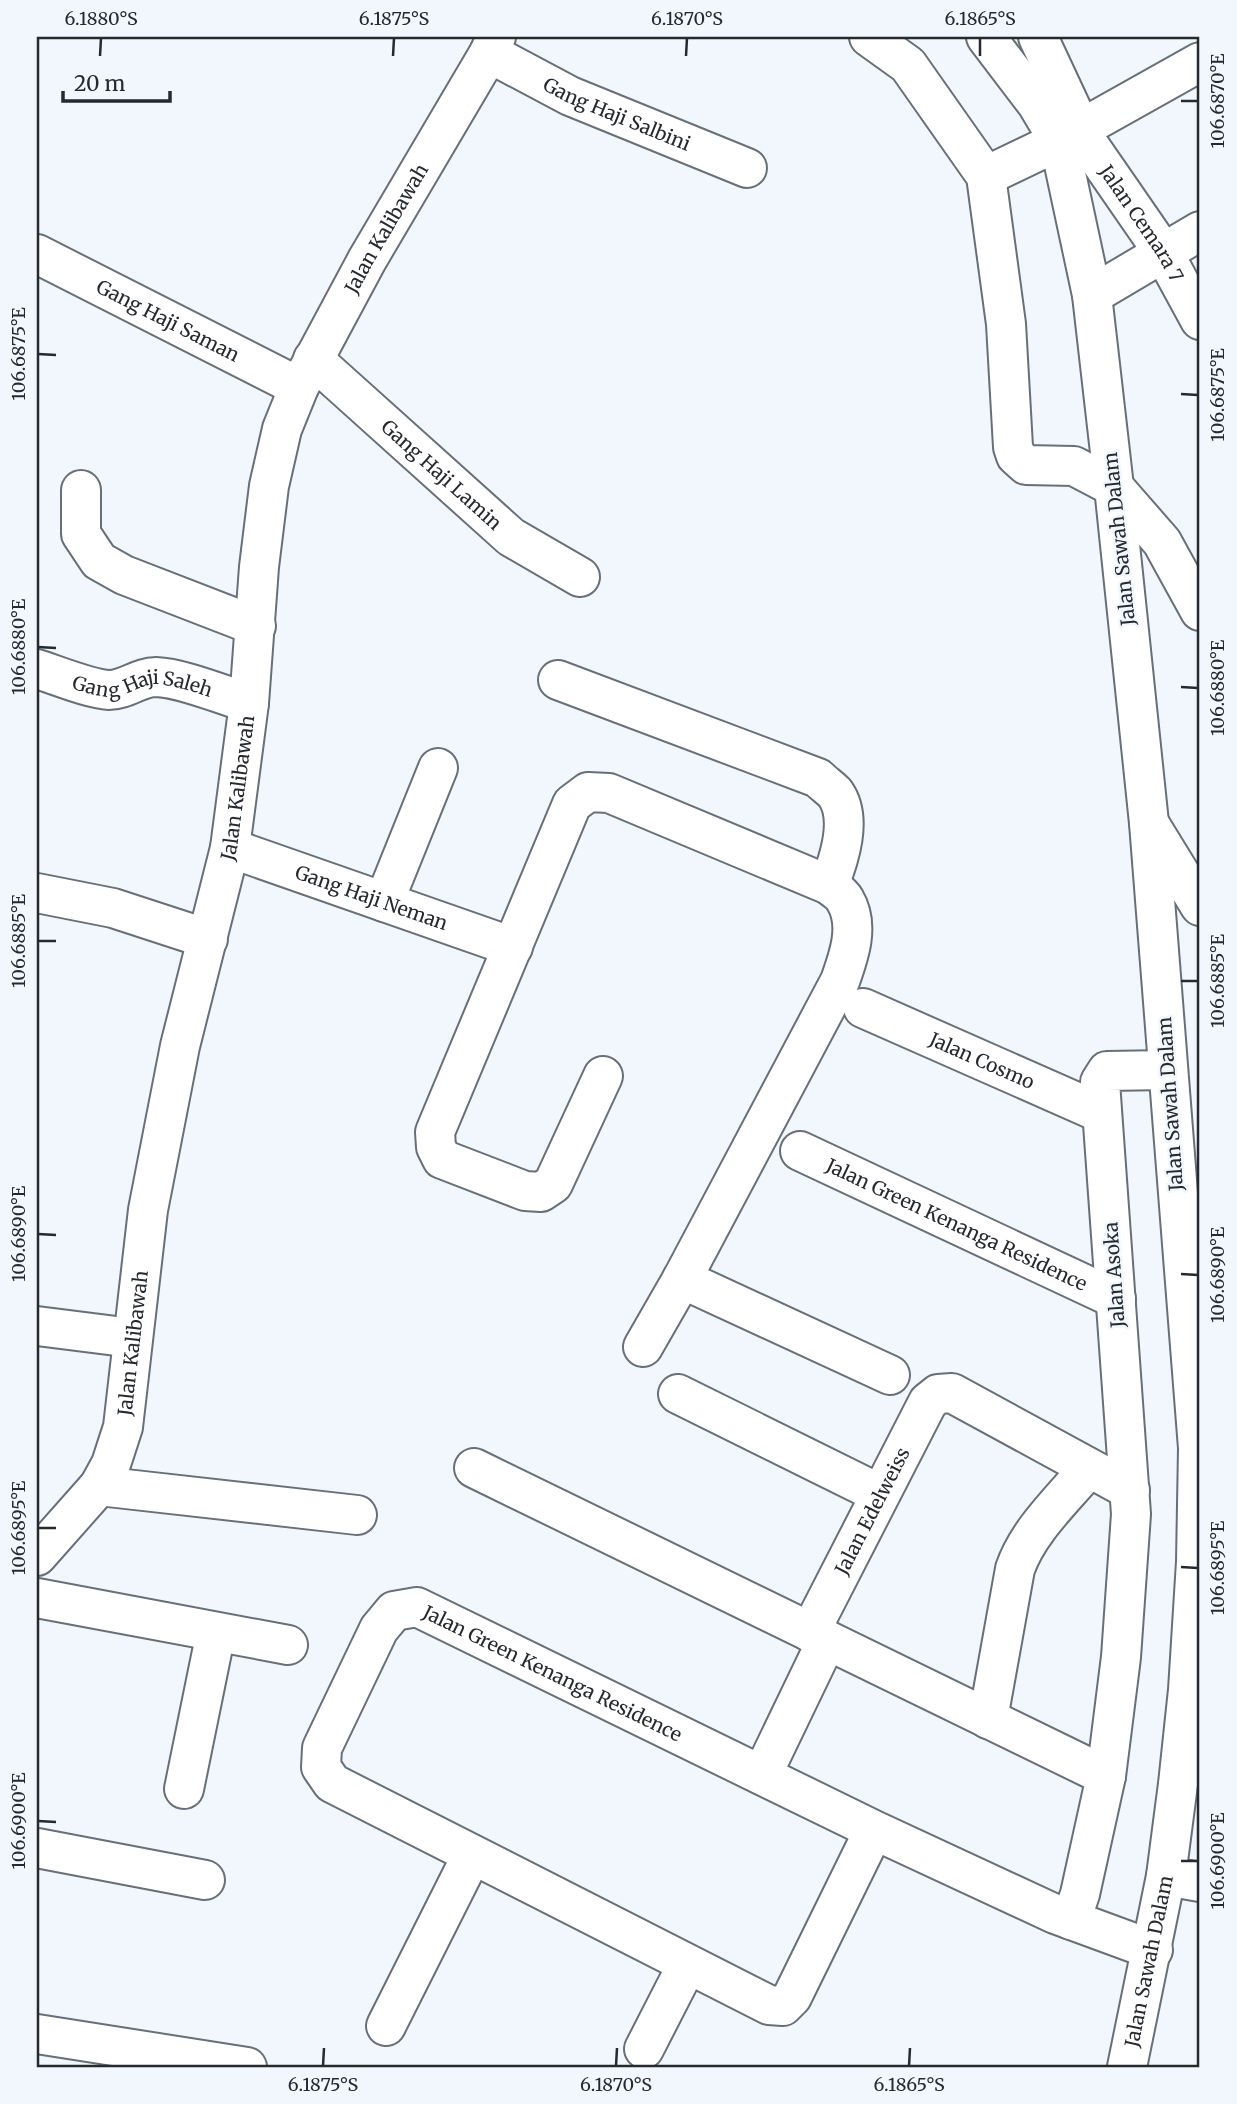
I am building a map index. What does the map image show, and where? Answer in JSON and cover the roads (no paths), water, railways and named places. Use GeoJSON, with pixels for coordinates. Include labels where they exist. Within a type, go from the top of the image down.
{"type":"FeatureCollection","features":[{"type":"Feature","properties":{"kind":"street"},"geometry":{"type":"LineString","coordinates":[[869,37],[908,65],[998,171],[1013,447],[1016,456],[1026,465],[1074,467],[1114,487],[1162,542],[1200,611]]}},
{"type":"Feature","properties":{"kind":"street"},"geometry":{"type":"LineString","coordinates":[[986,37],[1060,139]]}},
{"type":"Feature","properties":{"kind":"street"},"geometry":{"type":"LineString","coordinates":[[1038,37],[1060,139]]}},
{"type":"Feature","properties":{"kind":"street","name":"Gang Haji Salbini"},"geometry":{"type":"LineString","coordinates":[[493,45],[570,96],[747,168]]}},
{"type":"Feature","properties":{"kind":"street","name":"Jalan Kalibawah"},"geometry":{"type":"LineString","coordinates":[[37,1556],[99,1486],[111,1464],[123,1427],[148,1210],[180,1046],[230,848],[249,704],[259,567],[269,486],[282,429],[306,373],[367,260],[493,45]]}},
{"type":"Feature","properties":{"kind":"street"},"geometry":{"type":"LineString","coordinates":[[998,171],[1200,62]]}},
{"type":"Feature","properties":{"kind":"street","name":"Jalan Cemara 7"},"geometry":{"type":"LineString","coordinates":[[1060,139],[1125,200],[1163,253],[1200,320]]}},
{"type":"Feature","properties":{"kind":"street","name":"Jalan Sawah Dalam"},"geometry":{"type":"LineString","coordinates":[[1060,139],[1092,295],[1114,487],[1149,823],[1160,1070],[1199,1448],[1183,1879],[1145,1948],[1127,2067]]}},
{"type":"Feature","properties":{"kind":"street"},"geometry":{"type":"LineString","coordinates":[[1092,295],[1200,231]]}},
{"type":"Feature","properties":{"kind":"street","name":"Gang Haji Saman"},"geometry":{"type":"LineString","coordinates":[[37,254],[306,373]]}},
{"type":"Feature","properties":{"kind":"street","name":"Gang Haji Lamin"},"geometry":{"type":"LineString","coordinates":[[306,373],[511,537],[580,577]]}},
{"type":"Feature","properties":{"kind":"street"},"geometry":{"type":"LineString","coordinates":[[81,490],[81,534],[99,561],[124,575],[256,626]]}},
{"type":"Feature","properties":{"kind":"street","name":"Gang Haji Saleh"},"geometry":{"type":"LineString","coordinates":[[37,669],[108,690],[155,677],[249,704]]}},
{"type":"Feature","properties":{"kind":"street"},"geometry":{"type":"LineString","coordinates":[[558,680],[818,778],[835,794],[842,812],[843,832],[837,865],[829,885]]}},
{"type":"Feature","properties":{"kind":"street"},"geometry":{"type":"LineString","coordinates":[[384,902],[438,768]]}},
{"type":"Feature","properties":{"kind":"street"},"geometry":{"type":"LineString","coordinates":[[603,1076],[553,1184],[541,1192],[526,1191],[442,1158],[436,1147],[435,1132],[572,804],[588,792],[609,793],[829,885],[845,899],[852,920],[851,948],[840,981],[643,1348]]}},
{"type":"Feature","properties":{"kind":"street"},"geometry":{"type":"LineString","coordinates":[[1149,823],[1200,906]]}},
{"type":"Feature","properties":{"kind":"street","name":"Gang Haji Neman"},"geometry":{"type":"LineString","coordinates":[[230,848],[513,947]]}},
{"type":"Feature","properties":{"kind":"street"},"geometry":{"type":"LineString","coordinates":[[37,893],[113,908],[208,939]]}},
{"type":"Feature","properties":{"kind":"street","name":"Jalan Cosmo"},"geometry":{"type":"LineString","coordinates":[[863,1008],[1101,1114]]}},
{"type":"Feature","properties":{"kind":"street","name":"Jalan Asoka"},"geometry":{"type":"LineString","coordinates":[[1106,1776],[1121,1657],[1131,1514],[1100,1082],[1107,1071],[1160,1070]]}},
{"type":"Feature","properties":{"kind":"street","name":"Jalan Green Kenanga Residence"},"geometry":{"type":"LineString","coordinates":[[800,1151],[1116,1299]]}},
{"type":"Feature","properties":{"kind":"street"},"geometry":{"type":"LineString","coordinates":[[682,1279],[890,1375]]}},
{"type":"Feature","properties":{"kind":"street"},"geometry":{"type":"LineString","coordinates":[[37,1326],[132,1338]]}},
{"type":"Feature","properties":{"kind":"street","name":"Jalan Edelweiss"},"geometry":{"type":"LineString","coordinates":[[762,1775],[880,1494],[928,1402],[938,1394],[952,1393],[1088,1469]]}},
{"type":"Feature","properties":{"kind":"street"},"geometry":{"type":"LineString","coordinates":[[678,1394],[880,1494]]}},
{"type":"Feature","properties":{"kind":"street"},"geometry":{"type":"LineString","coordinates":[[474,1468],[1106,1776],[1080,1894],[1083,1925]]}},
{"type":"Feature","properties":{"kind":"street"},"geometry":{"type":"LineString","coordinates":[[988,1718],[1015,1569],[1029,1539],[1088,1469],[1129,1490]]}},
{"type":"Feature","properties":{"kind":"street"},"geometry":{"type":"LineString","coordinates":[[99,1486],[357,1515]]}},
{"type":"Feature","properties":{"kind":"street"},"geometry":{"type":"LineString","coordinates":[[37,1598],[288,1645]]}},
{"type":"Feature","properties":{"kind":"street","name":"Jalan Green Kenanga Residence"},"geometry":{"type":"LineString","coordinates":[[874,1830],[792,1997],[783,2006],[769,2006],[332,1783],[321,1768],[322,1748],[379,1629],[394,1611],[416,1607],[874,1830],[1083,1925],[1145,1948]]}},
{"type":"Feature","properties":{"kind":"street"},"geometry":{"type":"LineString","coordinates":[[184,1789],[216,1632]]}},
{"type":"Feature","properties":{"kind":"street"},"geometry":{"type":"LineString","coordinates":[[37,1848],[205,1880]]}},
{"type":"Feature","properties":{"kind":"street"},"geometry":{"type":"LineString","coordinates":[[386,2026],[472,1856]]}},
{"type":"Feature","properties":{"kind":"street"},"geometry":{"type":"LineString","coordinates":[[645,2049],[687,1965]]}},
{"type":"Feature","properties":{"kind":"street"},"geometry":{"type":"LineString","coordinates":[[37,2034],[247,2067]]}}]}
